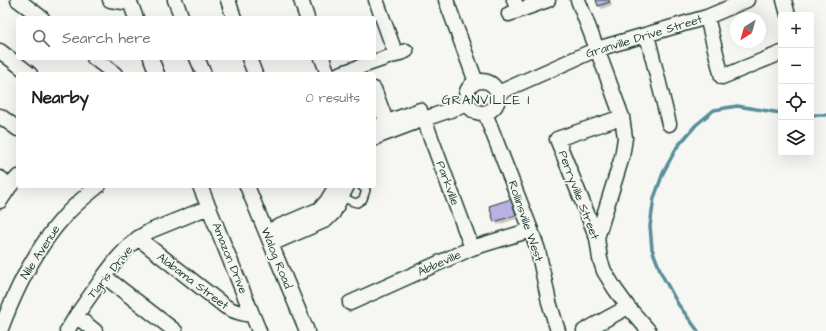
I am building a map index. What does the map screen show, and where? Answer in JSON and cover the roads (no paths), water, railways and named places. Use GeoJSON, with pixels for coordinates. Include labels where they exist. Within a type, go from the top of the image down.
{"type":"FeatureCollection","features":[{"type":"Feature","properties":{"kind":"street"},"geometry":{"type":"LineString","coordinates":[[18,0],[39,16]]}},
{"type":"Feature","properties":{"kind":"street"},"geometry":{"type":"LineString","coordinates":[[110,0],[130,2],[135,16]]}},
{"type":"Feature","properties":{"kind":"street"},"geometry":{"type":"LineString","coordinates":[[175,0],[181,16]]}},
{"type":"Feature","properties":{"kind":"street"},"geometry":{"type":"LineString","coordinates":[[228,0],[233,16]]}},
{"type":"Feature","properties":{"kind":"street"},"geometry":{"type":"LineString","coordinates":[[301,0],[306,16]]}},
{"type":"Feature","properties":{"kind":"street"},"geometry":{"type":"LineString","coordinates":[[352,72],[367,70],[401,53],[376,0]]}},
{"type":"Feature","properties":{"kind":"street"},"geometry":{"type":"LineString","coordinates":[[446,0],[476,82]]}},
{"type":"Feature","properties":{"kind":"street"},"geometry":{"type":"LineString","coordinates":[[514,9],[548,0]]}},
{"type":"Feature","properties":{"kind":"street"},"geometry":{"type":"LineString","coordinates":[[578,0],[622,117],[625,138],[623,152],[597,238]]}},
{"type":"Feature","properties":{"kind":"street","name":"Granville Drive Street"},"geometry":{"type":"LineString","coordinates":[[498,93],[597,49],[707,18],[747,0]]}},
{"type":"Feature","properties":{"kind":"street"},"geometry":{"type":"LineString","coordinates":[[784,0],[787,12]]}},
{"type":"Feature","properties":{"kind":"street"},"geometry":{"type":"LineString","coordinates":[[707,18],[722,77],[778,54]]}},
{"type":"Feature","properties":{"kind":"street"},"geometry":{"type":"LineString","coordinates":[[647,34],[669,124]]}},
{"type":"Feature","properties":{"kind":"street"},"geometry":{"type":"LineString","coordinates":[[0,52],[27,72]]}},
{"type":"Feature","properties":{"kind":"street"},"geometry":{"type":"LineString","coordinates":[[97,60],[113,72]]}},
{"type":"Feature","properties":{"kind":"street"},"geometry":{"type":"LineString","coordinates":[[152,60],[156,72]]}},
{"type":"Feature","properties":{"kind":"street"},"geometry":{"type":"LineString","coordinates":[[199,60],[203,72]]}},
{"type":"Feature","properties":{"kind":"street"},"geometry":{"type":"LineString","coordinates":[[250,60],[253,72]]}},
{"type":"Feature","properties":{"kind":"street"},"geometry":{"type":"LineString","coordinates":[[323,60],[327,72]]}},
{"type":"Feature","properties":{"kind":"street"},"geometry":{"type":"LineString","coordinates":[[476,82],[490,82],[496,88],[498,93],[498,102],[496,106],[485,113],[477,112],[470,108],[467,100],[470,87],[476,82]]}},
{"type":"Feature","properties":{"kind":"street"},"geometry":{"type":"LineString","coordinates":[[376,97],[383,127]]}},
{"type":"Feature","properties":{"kind":"street"},"geometry":{"type":"LineString","coordinates":[[383,127],[424,119],[467,100]]}},
{"type":"Feature","properties":{"kind":"street"},"geometry":{"type":"LineString","coordinates":[[376,136],[383,127],[467,100]]}},
{"type":"Feature","properties":{"kind":"street","name":"Rollinsville West"},"geometry":{"type":"LineString","coordinates":[[485,113],[532,230],[538,250],[549,302],[558,331]]}},
{"type":"Feature","properties":{"kind":"street"},"geometry":{"type":"LineString","coordinates":[[0,116],[16,128]]}},
{"type":"Feature","properties":{"kind":"street","name":"Perryville Street"},"geometry":{"type":"LineString","coordinates":[[622,117],[558,139],[597,238],[600,259],[604,271],[615,289],[649,331]]}},
{"type":"Feature","properties":{"kind":"street","name":"Parkville"},"geometry":{"type":"LineString","coordinates":[[424,119],[472,248]]}},
{"type":"Feature","properties":{"kind":"street"},"geometry":{"type":"LineString","coordinates":[[0,201],[9,180]]}},
{"type":"Feature","properties":{"kind":"street","name":"Nile Avenue"},"geometry":{"type":"LineString","coordinates":[[0,331],[14,296],[47,239],[63,217],[80,200],[95,188]]}},
{"type":"Feature","properties":{"kind":"street","name":"Amazon Drive"},"geometry":{"type":"LineString","coordinates":[[201,188],[259,331]]}},
{"type":"Feature","properties":{"kind":"street","name":"Walog Road"},"geometry":{"type":"LineString","coordinates":[[248,188],[307,331]]}},
{"type":"Feature","properties":{"kind":"street"},"geometry":{"type":"LineString","coordinates":[[269,238],[320,209],[339,190]]}},
{"type":"Feature","properties":{"kind":"street","name":"Tigris Drive"},"geometry":{"type":"LineString","coordinates":[[67,331],[104,276],[117,259],[138,238],[150,231],[208,207]]}},
{"type":"Feature","properties":{"kind":"street","name":"Abbeville"},"geometry":{"type":"LineString","coordinates":[[350,303],[472,248],[532,230]]}},
{"type":"Feature","properties":{"kind":"street","name":"Alabama Street"},"geometry":{"type":"LineString","coordinates":[[138,238],[226,307],[235,312],[252,315]]}},
{"type":"Feature","properties":{"kind":"street"},"geometry":{"type":"LineString","coordinates":[[104,276],[175,331]]}},
{"type":"Feature","properties":{"kind":"street"},"geometry":{"type":"LineString","coordinates":[[584,331],[628,306]]}},
{"type":"Feature","properties":{"kind":"street"},"geometry":{"type":"LineString","coordinates":[[76,316],[95,331]]}},
{"type":"Feature","properties":{"kind":"lane"},"geometry":{"type":"LineString","coordinates":[[339,190],[353,202],[357,203],[363,200],[366,190],[364,188]]}},
{"type":"Feature","properties":{"kind":"waterway"},"geometry":{"type":"LineString","coordinates":[[698,331],[678,304],[662,275],[652,249],[650,226],[654,198],[663,173],[677,147],[696,125],[714,110],[737,106],[778,113]]}},
{"type":"Feature","properties":{"kind":"waterway"},"geometry":{"type":"LineString","coordinates":[[814,115],[826,115]]}},
{"type":"Feature","properties":{"kind":"district","name":"GRANVILLE I"},"geometry":{"type":"Point","coordinates":[486,99]}}]}
